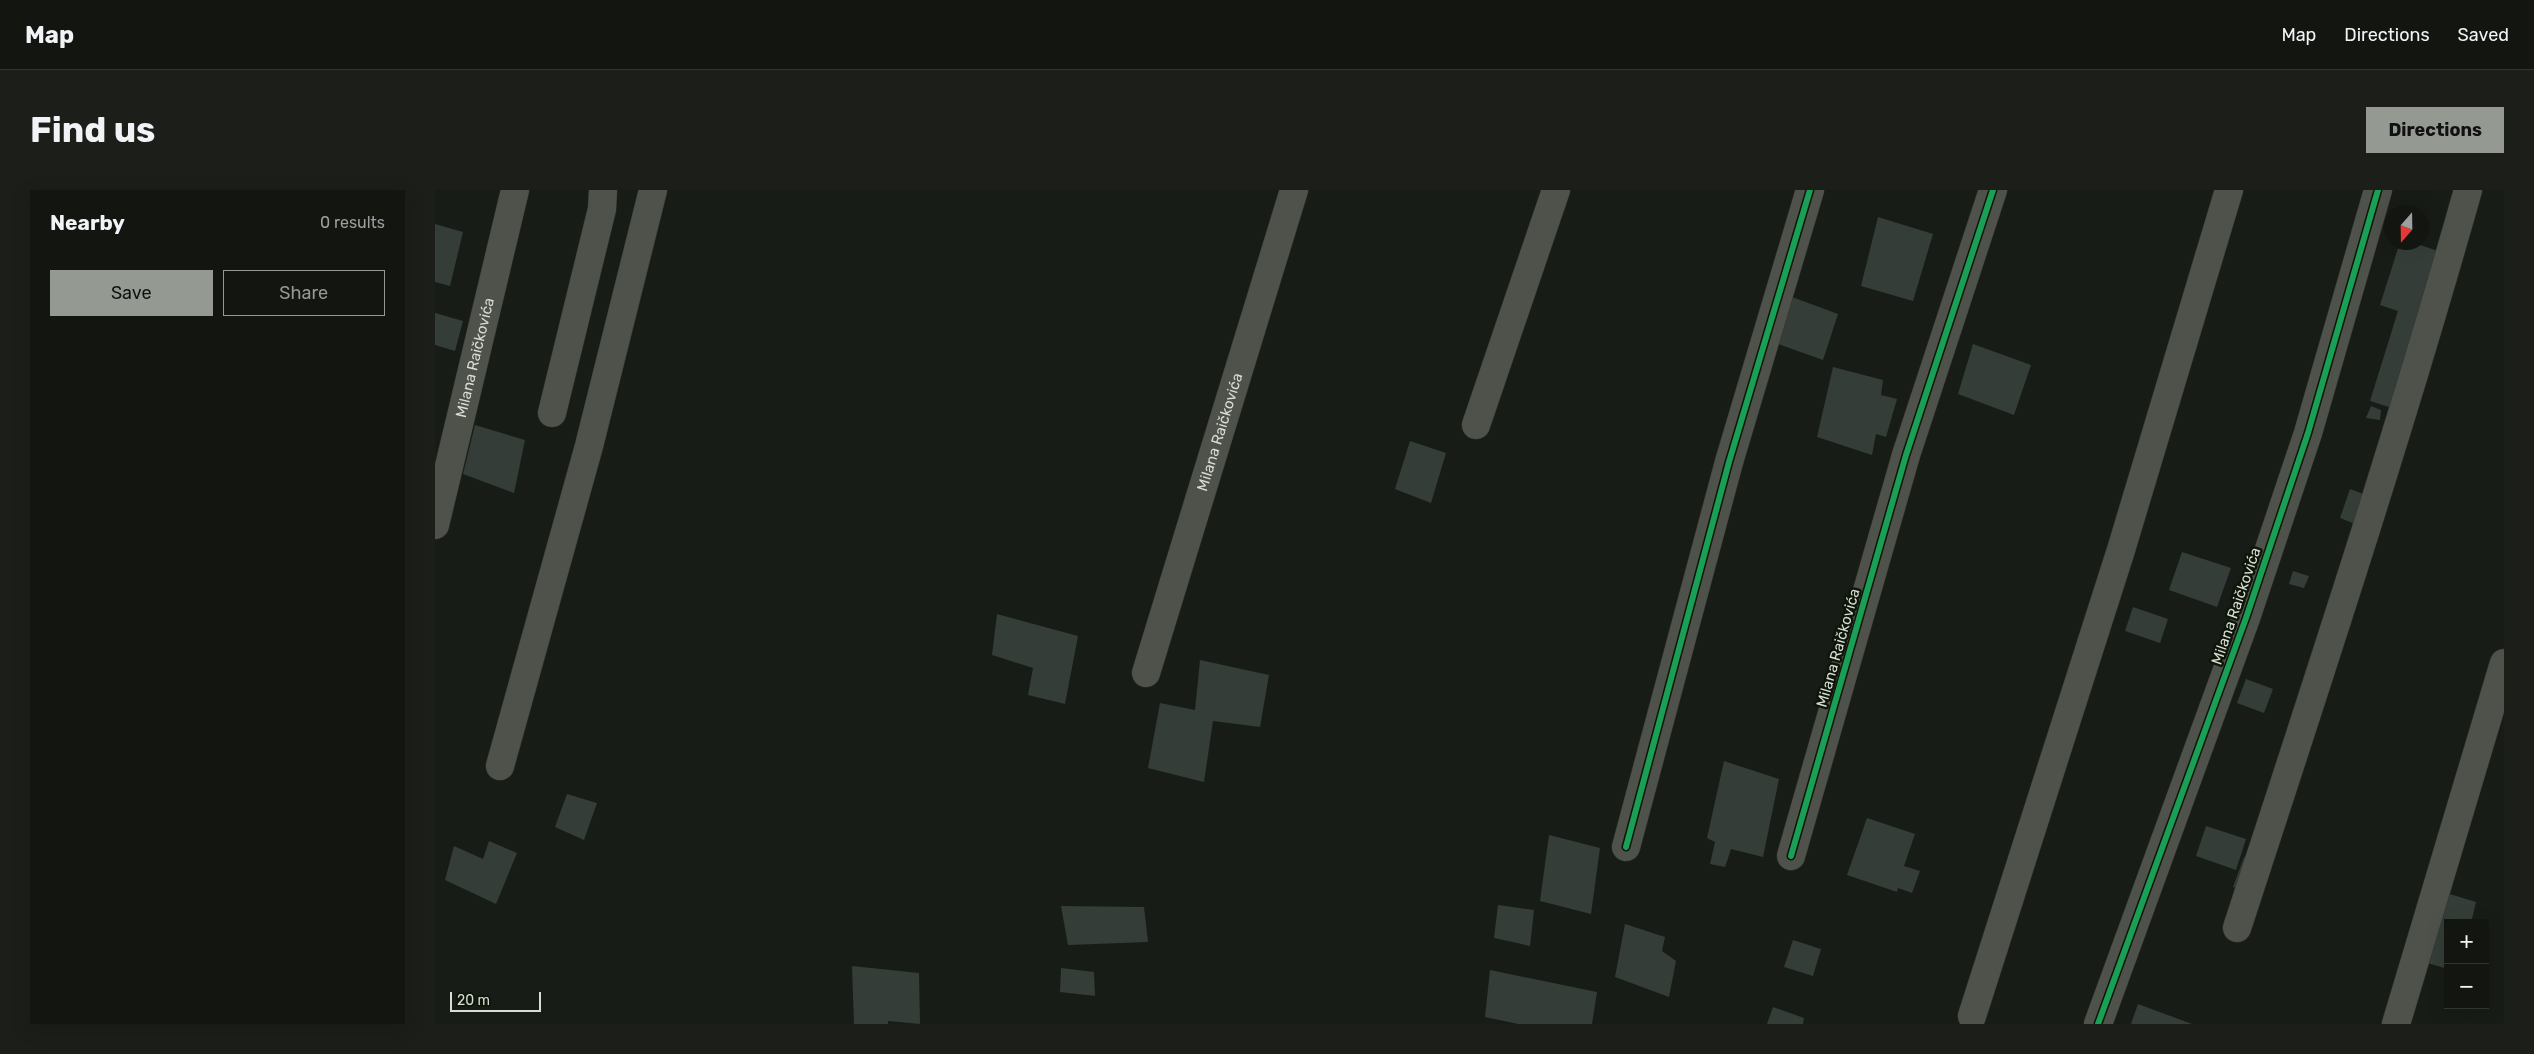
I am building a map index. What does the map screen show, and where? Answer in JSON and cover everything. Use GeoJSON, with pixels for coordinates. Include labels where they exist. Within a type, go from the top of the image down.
{"type":"FeatureCollection","features":[{"type":"Feature","properties":{"kind":"street","name":"Milana Raičkovića"},"geometry":{"type":"LineString","coordinates":[[435,525],[515,190]]}},
{"type":"Feature","properties":{"kind":"street"},"geometry":{"type":"LineString","coordinates":[[552,413],[602,209],[603,190]]}},
{"type":"Feature","properties":{"kind":"street"},"geometry":{"type":"LineString","coordinates":[[501,766],[589,446],[653,190]]}},
{"type":"Feature","properties":{"kind":"street","name":"Milana Raičkovića"},"geometry":{"type":"LineString","coordinates":[[1146,673],[1295,190]]}},
{"type":"Feature","properties":{"kind":"street"},"geometry":{"type":"LineString","coordinates":[[1476,425],[1557,190]]}},
{"type":"Feature","properties":{"kind":"street"},"geometry":{"type":"LineString","coordinates":[[1626,848],[1729,462],[1810,190]]}},
{"type":"Feature","properties":{"kind":"street","name":"Milana Raičkovića"},"geometry":{"type":"LineString","coordinates":[[1791,856],[1906,455],[1993,190]]}},
{"type":"Feature","properties":{"kind":"street"},"geometry":{"type":"LineString","coordinates":[[1972,1016],[2121,550],[2229,190]]}},
{"type":"Feature","properties":{"kind":"street","name":"Milana Raičkovića"},"geometry":{"type":"LineString","coordinates":[[2098,1024],[2247,618],[2308,433],[2378,190]]}},
{"type":"Feature","properties":{"kind":"street"},"geometry":{"type":"LineString","coordinates":[[2237,928],[2422,353],[2468,190]]}},
{"type":"Feature","properties":{"kind":"street"},"geometry":{"type":"LineString","coordinates":[[2396,1024],[2504,663]]}},
{"type":"Feature","properties":{"kind":"building"},"geometry":{"type":"Polygon","coordinates":[[[1878,217],[1933,234],[1913,301],[1861,286],[1878,217]]]}},
{"type":"Feature","properties":{"kind":"building"},"geometry":{"type":"Polygon","coordinates":[[[435,224],[463,232],[450,286],[435,282],[435,224]]]}},
{"type":"Feature","properties":{"kind":"building"},"geometry":{"type":"Polygon","coordinates":[[[2429,248],[2447,254],[2398,410],[2370,401],[2398,311],[2380,305],[2397,250],[2429,250],[2429,248]]]}},
{"type":"Feature","properties":{"kind":"building"},"geometry":{"type":"Polygon","coordinates":[[[1792,297],[1838,314],[1823,360],[1778,344],[1792,297]]]}},
{"type":"Feature","properties":{"kind":"building"},"geometry":{"type":"Polygon","coordinates":[[[435,313],[463,321],[455,351],[435,345],[435,313]]]}},
{"type":"Feature","properties":{"kind":"building"},"geometry":{"type":"Polygon","coordinates":[[[1973,344],[2031,365],[2014,415],[1958,394],[1973,344]]]}},
{"type":"Feature","properties":{"kind":"building"},"geometry":{"type":"Polygon","coordinates":[[[1833,367],[1883,380],[1881,395],[1897,399],[1886,437],[1876,434],[1872,455],[1817,437],[1833,367]]]}},
{"type":"Feature","properties":{"kind":"building"},"geometry":{"type":"Polygon","coordinates":[[[2371,406],[2381,410],[2380,420],[2366,418],[2371,406]]]}},
{"type":"Feature","properties":{"kind":"building"},"geometry":{"type":"Polygon","coordinates":[[[475,425],[525,440],[514,493],[463,474],[475,425]]]}},
{"type":"Feature","properties":{"kind":"building"},"geometry":{"type":"Polygon","coordinates":[[[1410,441],[1446,453],[1431,503],[1395,489],[1410,441]]]}},
{"type":"Feature","properties":{"kind":"building"},"geometry":{"type":"Polygon","coordinates":[[[2350,489],[2366,495],[2355,524],[2340,518],[2350,489]]]}},
{"type":"Feature","properties":{"kind":"building"},"geometry":{"type":"Polygon","coordinates":[[[2182,552],[2231,568],[2217,607],[2169,590],[2182,552]]]}},
{"type":"Feature","properties":{"kind":"building"},"geometry":{"type":"Polygon","coordinates":[[[2293,571],[2309,576],[2304,588],[2289,584],[2293,571]]]}},
{"type":"Feature","properties":{"kind":"building"},"geometry":{"type":"Polygon","coordinates":[[[2133,607],[2168,619],[2160,643],[2125,631],[2133,607]]]}},
{"type":"Feature","properties":{"kind":"building"},"geometry":{"type":"Polygon","coordinates":[[[997,614],[1078,636],[1065,704],[1028,695],[1033,668],[992,655],[997,614]]]}},
{"type":"Feature","properties":{"kind":"building"},"geometry":{"type":"Polygon","coordinates":[[[1200,660],[1269,675],[1260,727],[1213,721],[1204,782],[1148,768],[1160,703],[1195,710],[1200,660]]]}},
{"type":"Feature","properties":{"kind":"building"},"geometry":{"type":"Polygon","coordinates":[[[2246,679],[2273,689],[2264,713],[2237,703],[2246,679]]]}},
{"type":"Feature","properties":{"kind":"building"},"geometry":{"type":"Polygon","coordinates":[[[1724,761],[1779,779],[1763,857],[1731,849],[1725,867],[1710,864],[1715,842],[1707,838],[1724,761]]]}},
{"type":"Feature","properties":{"kind":"building"},"geometry":{"type":"Polygon","coordinates":[[[567,794],[597,803],[584,840],[555,827],[567,794]]]}},
{"type":"Feature","properties":{"kind":"building"},"geometry":{"type":"Polygon","coordinates":[[[1867,818],[1915,834],[1904,866],[1920,871],[1912,893],[1898,888],[1897,892],[1847,875],[1867,818]]]}},
{"type":"Feature","properties":{"kind":"building"},"geometry":{"type":"Polygon","coordinates":[[[2206,826],[2246,839],[2236,870],[2196,856],[2206,826]]]}},
{"type":"Feature","properties":{"kind":"building"},"geometry":{"type":"Polygon","coordinates":[[[1549,835],[1600,848],[1591,914],[1540,901],[1549,835]]]}},
{"type":"Feature","properties":{"kind":"building"},"geometry":{"type":"Polygon","coordinates":[[[489,841],[517,853],[496,904],[445,880],[454,846],[483,859],[489,841]]]}},
{"type":"Feature","properties":{"kind":"building"},"geometry":{"type":"Polygon","coordinates":[[[2244,857],[2255,861],[2245,891],[2233,887],[2244,857]]]}},
{"type":"Feature","properties":{"kind":"building"},"geometry":{"type":"Polygon","coordinates":[[[2443,892],[2476,902],[2472,919],[2444,919],[2444,968],[2424,962],[2443,892]]]}},
{"type":"Feature","properties":{"kind":"building"},"geometry":{"type":"Polygon","coordinates":[[[1498,905],[1534,910],[1530,946],[1494,938],[1498,905]]]}},
{"type":"Feature","properties":{"kind":"building"},"geometry":{"type":"Polygon","coordinates":[[[1061,906],[1144,907],[1148,942],[1068,945],[1061,906]]]}},
{"type":"Feature","properties":{"kind":"building"},"geometry":{"type":"Polygon","coordinates":[[[1625,924],[1665,937],[1662,951],[1676,961],[1669,997],[1615,977],[1625,924]]]}},
{"type":"Feature","properties":{"kind":"building"},"geometry":{"type":"Polygon","coordinates":[[[1793,940],[1821,949],[1813,976],[1784,967],[1793,940]]]}},
{"type":"Feature","properties":{"kind":"building"},"geometry":{"type":"Polygon","coordinates":[[[852,966],[919,973],[920,1024],[888,1021],[888,1024],[854,1024],[852,966]]]}},
{"type":"Feature","properties":{"kind":"building"},"geometry":{"type":"Polygon","coordinates":[[[1061,968],[1094,972],[1095,996],[1060,992],[1061,968]]]}},
{"type":"Feature","properties":{"kind":"building"},"geometry":{"type":"Polygon","coordinates":[[[1490,970],[1597,992],[1592,1024],[1518,1024],[1485,1017],[1490,970]]]}},
{"type":"Feature","properties":{"kind":"building"},"geometry":{"type":"Polygon","coordinates":[[[2138,1004],[2192,1024],[2131,1024],[2138,1004]]]}},
{"type":"Feature","properties":{"kind":"building"},"geometry":{"type":"Polygon","coordinates":[[[1773,1007],[1804,1018],[1803,1024],[1767,1024],[1773,1007]]]}},
{"type":"Feature","properties":{"kind":"cycle path"},"geometry":{"type":"LineString","coordinates":[[1626,847],[1729,462],[1810,190]]}},
{"type":"Feature","properties":{"kind":"cycle path"},"geometry":{"type":"LineString","coordinates":[[1791,856],[1906,455],[1993,190]]}},
{"type":"Feature","properties":{"kind":"cycle path"},"geometry":{"type":"LineString","coordinates":[[2098,1024],[2246,618],[2308,433],[2378,190]]}}]}
